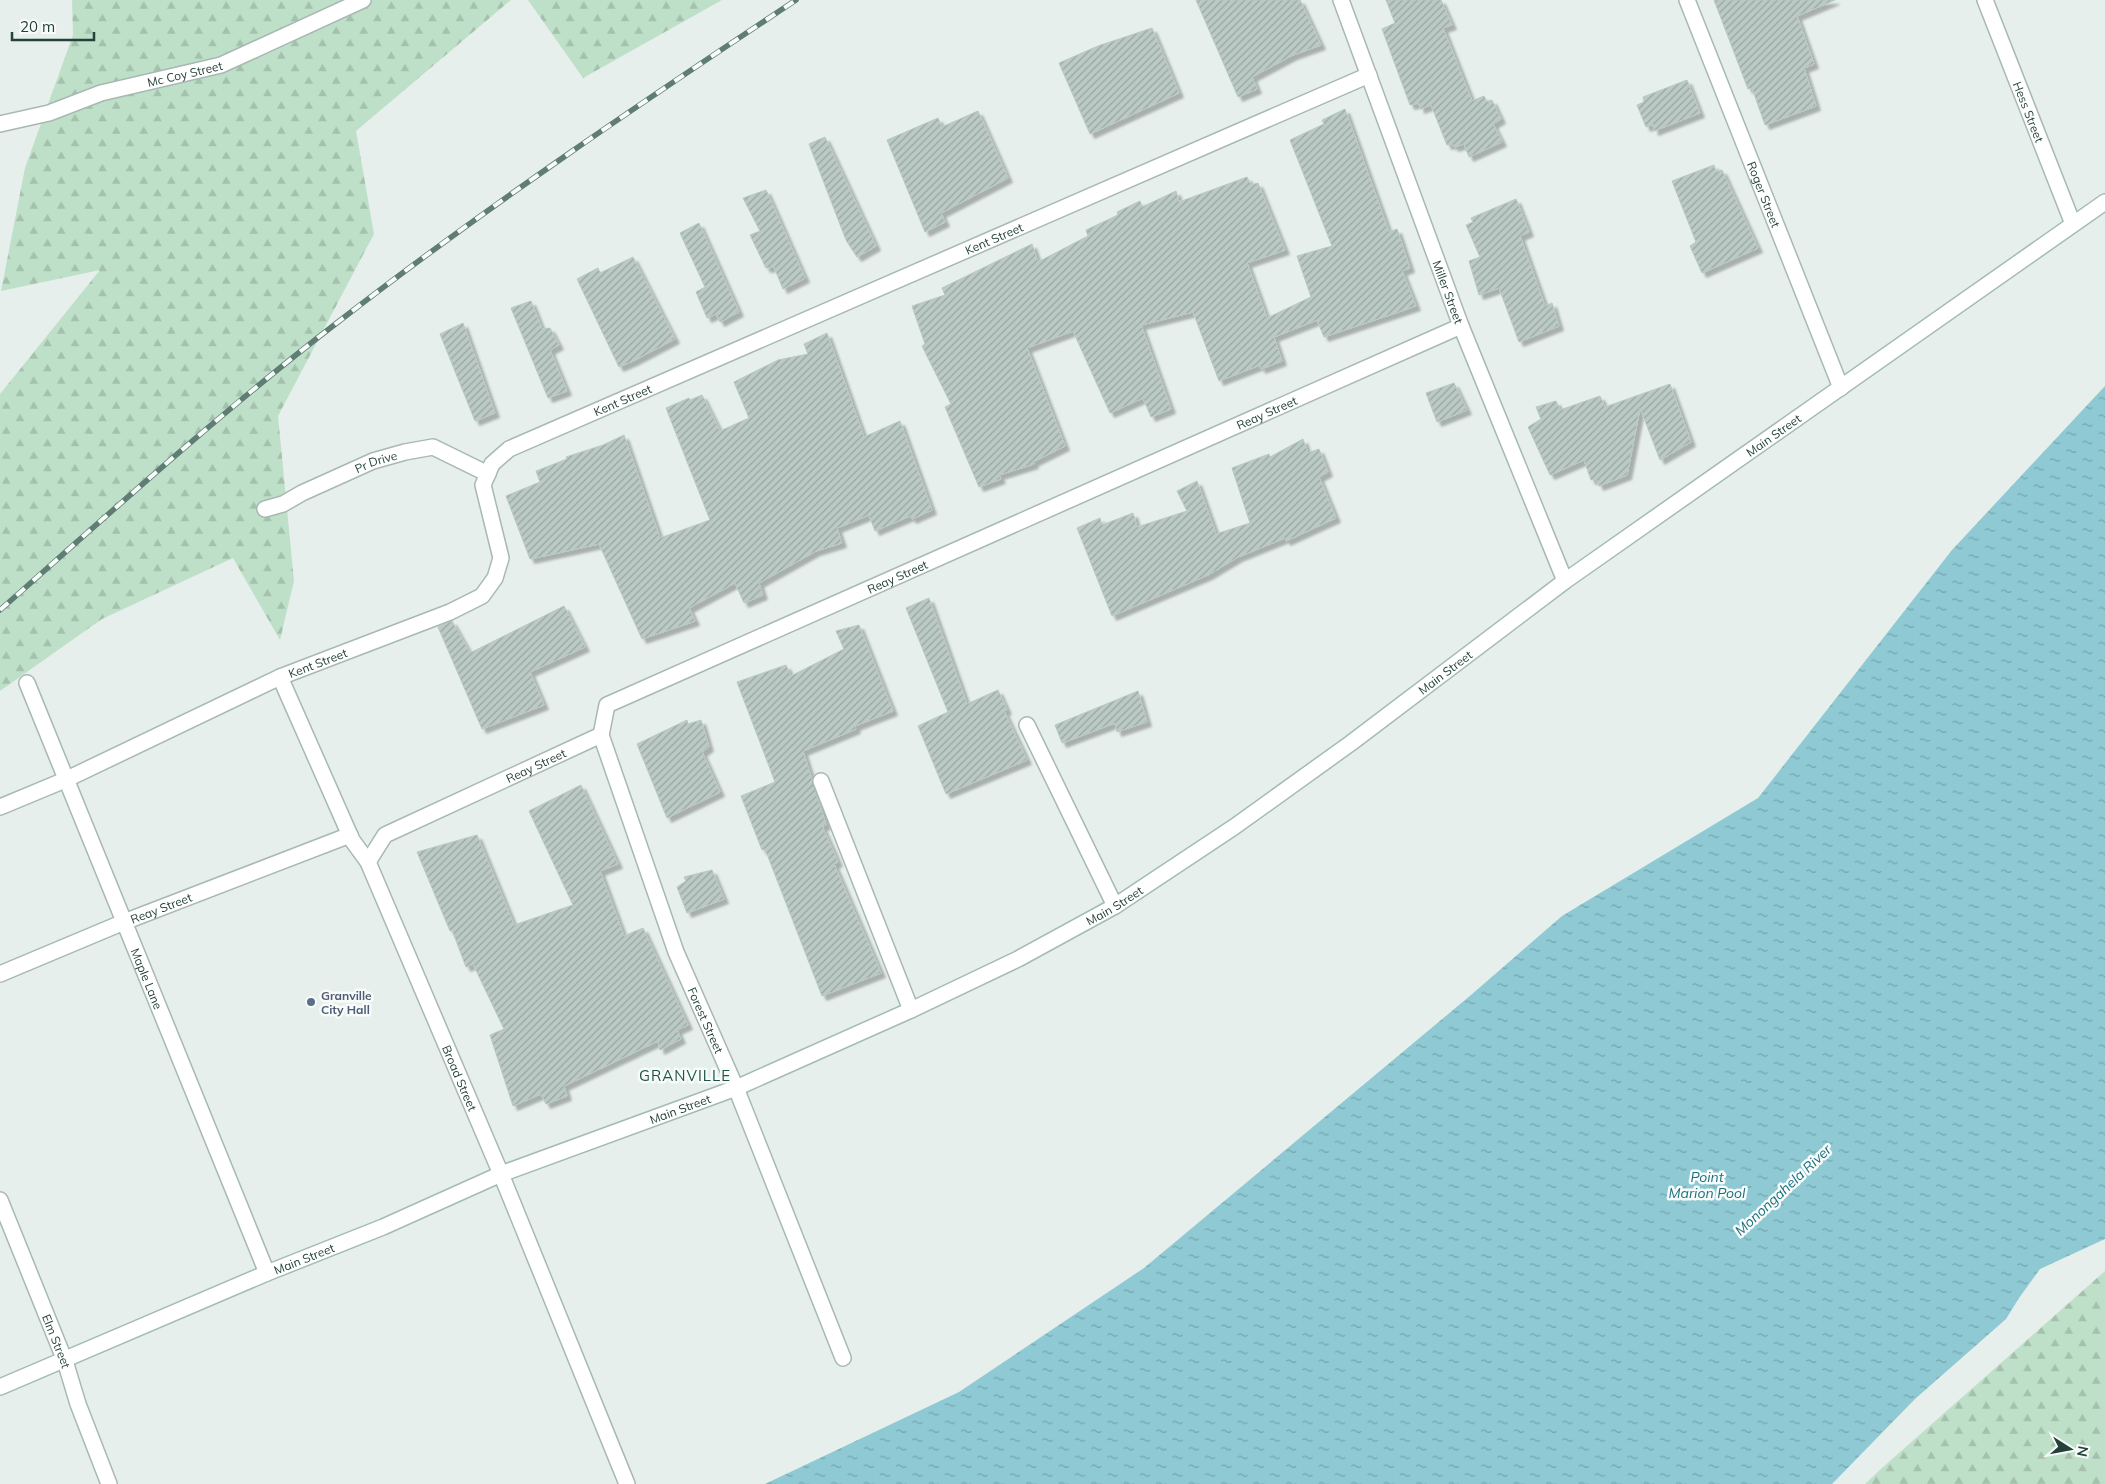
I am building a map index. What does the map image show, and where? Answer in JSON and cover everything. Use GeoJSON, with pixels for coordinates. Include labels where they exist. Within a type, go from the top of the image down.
{"type":"FeatureCollection","features":[{"type":"Feature","properties":{"kind":"street","name":"Mc Coy Street"},"geometry":{"type":"LineString","coordinates":[[0,124],[49,113],[101,93],[221,65],[363,0]]}},
{"type":"Feature","properties":{"kind":"street","name":"Miller Street"},"geometry":{"type":"LineString","coordinates":[[1341,0],[1461,326],[1565,581]]}},
{"type":"Feature","properties":{"kind":"street","name":"Roger Street"},"geometry":{"type":"LineString","coordinates":[[1687,0],[1841,388]]}},
{"type":"Feature","properties":{"kind":"street","name":"Hess Street"},"geometry":{"type":"LineString","coordinates":[[1985,0],[2074,224]]}},
{"type":"Feature","properties":{"kind":"street","name":"Kent Street"},"geometry":{"type":"LineString","coordinates":[[0,807],[65,780],[280,677],[450,612],[482,596],[495,578],[500,558],[483,485],[492,464],[509,449],[1369,74]]}},
{"type":"Feature","properties":{"kind":"street","name":"Main Street"},"geometry":{"type":"LineString","coordinates":[[0,1387],[65,1361],[267,1273],[384,1227],[501,1174],[736,1088],[911,1010],[1018,959],[1115,906],[1234,827],[1351,743],[1565,581],[2105,202]]}},
{"type":"Feature","properties":{"kind":"street","name":"Reay Street"},"geometry":{"type":"LineString","coordinates":[[368,862],[385,835],[601,735],[607,705],[1461,326]]}},
{"type":"Feature","properties":{"kind":"street","name":"Pr Drive"},"geometry":{"type":"LineString","coordinates":[[265,509],[283,504],[302,493],[373,461],[433,447],[488,474]]}},
{"type":"Feature","properties":{"kind":"street","name":"Broad Street"},"geometry":{"type":"LineString","coordinates":[[280,677],[350,835],[368,862],[501,1174],[627,1484]]}},
{"type":"Feature","properties":{"kind":"street","name":"Maple Lane"},"geometry":{"type":"LineString","coordinates":[[27,683],[267,1273]]}},
{"type":"Feature","properties":{"kind":"street"},"geometry":{"type":"LineString","coordinates":[[1027,725],[1115,906]]}},
{"type":"Feature","properties":{"kind":"street","name":"Forest Street"},"geometry":{"type":"LineString","coordinates":[[601,735],[676,952],[736,1088],[843,1358]]}},
{"type":"Feature","properties":{"kind":"street"},"geometry":{"type":"LineString","coordinates":[[822,782],[911,1010]]}},
{"type":"Feature","properties":{"kind":"street","name":"Reay Street"},"geometry":{"type":"LineString","coordinates":[[0,974],[124,922],[350,835]]}},
{"type":"Feature","properties":{"kind":"street","name":"Elm Street"},"geometry":{"type":"LineString","coordinates":[[0,1200],[65,1361],[78,1404],[109,1484]]}},
{"type":"Feature","properties":{"kind":"green space"},"geometry":{"type":"Polygon","coordinates":[[[72,0],[511,0],[356,131],[374,234],[278,416],[294,581],[280,640],[233,558],[102,619],[0,691],[0,394],[100,270],[1,291],[25,168],[73,35],[72,0]]]}},
{"type":"Feature","properties":{"kind":"green space"},"geometry":{"type":"Polygon","coordinates":[[[528,0],[722,0],[583,78],[528,0]]]}},
{"type":"Feature","properties":{"kind":"green space"},"geometry":{"type":"Polygon","coordinates":[[[2105,1271],[2105,1484],[1865,1484],[1882,1468],[2105,1271]]]}},
{"type":"Feature","properties":{"kind":"water","name":"Point Marion Pool"},"geometry":{"type":"Polygon","coordinates":[[[2105,386],[2105,1239],[2040,1269],[2006,1319],[1915,1399],[1832,1484],[765,1484],[959,1392],[1144,1268],[1471,995],[1562,916],[1758,798],[1952,550],[2105,386]]]}},
{"type":"Feature","properties":{"kind":"building"},"geometry":{"type":"Polygon","coordinates":[[[1196,0],[1300,0],[1321,45],[1293,55],[1252,77],[1257,89],[1238,97],[1196,0]]]}},
{"type":"Feature","properties":{"kind":"building"},"geometry":{"type":"Polygon","coordinates":[[[1386,0],[1441,0],[1452,25],[1443,28],[1472,101],[1484,96],[1487,102],[1492,100],[1501,119],[1493,124],[1502,142],[1469,157],[1464,144],[1454,147],[1452,144],[1447,145],[1431,105],[1420,109],[1419,103],[1410,105],[1382,29],[1395,23],[1386,0]]]}},
{"type":"Feature","properties":{"kind":"building"},"geometry":{"type":"Polygon","coordinates":[[[1714,0],[1835,0],[1797,16],[1814,64],[1804,68],[1816,106],[1765,125],[1752,88],[1748,89],[1714,0]]]}},
{"type":"Feature","properties":{"kind":"building"},"geometry":{"type":"Polygon","coordinates":[[[1152,28],[1179,93],[1090,134],[1059,63],[1098,46],[1152,28]]]}},
{"type":"Feature","properties":{"kind":"building"},"geometry":{"type":"Polygon","coordinates":[[[1687,80],[1700,113],[1654,131],[1653,124],[1646,127],[1637,105],[1644,102],[1643,97],[1687,80]]]}},
{"type":"Feature","properties":{"kind":"building"},"geometry":{"type":"Polygon","coordinates":[[[1345,109],[1389,232],[1397,229],[1410,268],[1402,271],[1416,306],[1324,337],[1317,320],[1274,337],[1282,361],[1261,369],[1260,365],[1219,381],[1193,312],[1141,325],[1171,409],[1151,417],[1143,398],[1110,413],[1073,331],[1027,348],[1065,446],[1033,462],[1034,464],[999,475],[1001,479],[979,487],[945,407],[951,404],[922,346],[925,344],[912,306],[945,295],[942,288],[1032,244],[1038,262],[1088,236],[1086,230],[1118,215],[1117,212],[1140,201],[1142,207],[1176,191],[1179,202],[1247,177],[1251,185],[1258,183],[1285,250],[1247,263],[1267,318],[1311,297],[1297,256],[1332,246],[1290,140],[1324,124],[1322,120],[1345,109]]]}},
{"type":"Feature","properties":{"kind":"building"},"geometry":{"type":"Polygon","coordinates":[[[978,111],[1008,178],[941,213],[945,222],[925,232],[887,140],[938,118],[942,127],[978,111]]]}},
{"type":"Feature","properties":{"kind":"building"},"geometry":{"type":"Polygon","coordinates":[[[825,137],[876,246],[857,257],[846,240],[809,144],[825,137]]]}},
{"type":"Feature","properties":{"kind":"building"},"geometry":{"type":"Polygon","coordinates":[[[1714,165],[1716,172],[1722,170],[1758,248],[1702,273],[1690,246],[1696,242],[1672,181],[1714,165]]]}},
{"type":"Feature","properties":{"kind":"building"},"geometry":{"type":"Polygon","coordinates":[[[766,190],[805,278],[783,289],[774,267],[766,268],[750,235],[760,231],[743,198],[766,190]]]}},
{"type":"Feature","properties":{"kind":"building"},"geometry":{"type":"Polygon","coordinates":[[[1516,199],[1529,232],[1520,236],[1545,306],[1552,303],[1559,326],[1519,342],[1499,288],[1479,295],[1469,261],[1480,257],[1466,225],[1473,222],[1471,218],[1516,199]]]}},
{"type":"Feature","properties":{"kind":"building"},"geometry":{"type":"Polygon","coordinates":[[[699,223],[739,312],[720,322],[716,314],[707,318],[696,292],[705,287],[680,233],[699,223]]]}},
{"type":"Feature","properties":{"kind":"building"},"geometry":{"type":"Polygon","coordinates":[[[633,257],[675,339],[619,367],[577,279],[598,268],[600,273],[633,257]]]}},
{"type":"Feature","properties":{"kind":"building"},"geometry":{"type":"Polygon","coordinates":[[[531,301],[542,329],[550,328],[559,345],[550,350],[567,391],[548,398],[511,308],[531,301]]]}},
{"type":"Feature","properties":{"kind":"building"},"geometry":{"type":"Polygon","coordinates":[[[463,323],[495,413],[475,421],[440,334],[463,323]]]}},
{"type":"Feature","properties":{"kind":"building"},"geometry":{"type":"Polygon","coordinates":[[[827,333],[864,437],[900,421],[932,510],[912,519],[910,516],[875,531],[869,515],[837,528],[842,543],[816,551],[759,583],[763,595],[744,603],[735,583],[689,608],[695,621],[642,639],[599,544],[530,559],[506,496],[540,482],[536,471],[567,459],[566,457],[603,445],[624,435],[660,538],[710,520],[666,408],[689,398],[690,400],[702,395],[720,431],[749,418],[734,382],[778,360],[808,354],[804,344],[827,333]]]}},
{"type":"Feature","properties":{"kind":"building"},"geometry":{"type":"Polygon","coordinates":[[[1454,383],[1467,410],[1437,422],[1426,393],[1454,383]]]}},
{"type":"Feature","properties":{"kind":"building"},"geometry":{"type":"Polygon","coordinates":[[[1670,384],[1691,442],[1660,460],[1640,408],[1627,475],[1599,486],[1596,479],[1591,480],[1584,460],[1550,475],[1528,427],[1541,419],[1536,407],[1556,401],[1560,410],[1600,396],[1605,407],[1670,384]]]}},
{"type":"Feature","properties":{"kind":"building"},"geometry":{"type":"Polygon","coordinates":[[[1303,439],[1308,453],[1319,449],[1328,472],[1319,477],[1336,518],[1286,541],[1285,538],[1238,557],[1208,575],[1112,616],[1077,528],[1100,518],[1102,525],[1133,513],[1137,527],[1187,511],[1177,491],[1197,481],[1216,534],[1250,523],[1232,468],[1269,454],[1270,457],[1303,439]]]}},
{"type":"Feature","properties":{"kind":"building"},"geometry":{"type":"Polygon","coordinates":[[[929,598],[967,704],[998,690],[1007,710],[1004,711],[1027,760],[946,794],[918,726],[948,712],[906,608],[929,598]]]}},
{"type":"Feature","properties":{"kind":"building"},"geometry":{"type":"Polygon","coordinates":[[[564,606],[585,647],[530,672],[544,705],[482,729],[438,627],[452,621],[470,653],[564,606]]]}},
{"type":"Feature","properties":{"kind":"building"},"geometry":{"type":"Polygon","coordinates":[[[859,625],[893,711],[855,726],[856,729],[803,751],[826,825],[822,826],[838,862],[834,864],[881,973],[822,996],[765,849],[762,850],[741,796],[775,782],[737,682],[786,665],[791,676],[844,649],[836,631],[859,625]]]}},
{"type":"Feature","properties":{"kind":"building"},"geometry":{"type":"Polygon","coordinates":[[[1138,691],[1147,722],[1117,732],[1115,723],[1062,743],[1055,725],[1138,691]]]}},
{"type":"Feature","properties":{"kind":"building"},"geometry":{"type":"Polygon","coordinates":[[[687,720],[688,724],[701,720],[709,747],[702,752],[720,792],[667,818],[637,744],[687,720]]]}},
{"type":"Feature","properties":{"kind":"building"},"geometry":{"type":"Polygon","coordinates":[[[581,785],[618,864],[600,871],[624,936],[643,928],[688,1025],[677,1030],[681,1039],[660,1050],[658,1041],[564,1086],[567,1096],[546,1104],[541,1094],[513,1106],[490,1035],[504,1029],[473,964],[466,967],[452,930],[450,931],[417,852],[477,835],[514,925],[573,905],[529,811],[581,785]]]}},
{"type":"Feature","properties":{"kind":"building"},"geometry":{"type":"Polygon","coordinates":[[[712,870],[724,899],[687,913],[677,887],[686,881],[684,877],[712,870]]]}},
{"type":"Feature","properties":{"kind":"railway"},"geometry":{"type":"LineString","coordinates":[[0,610],[251,391],[338,322],[507,197],[796,0]]}},
{"type":"Feature","properties":{"kind":"place","name":"Granville City Hall"},"geometry":{"type":"Point","coordinates":[311,1002]}},
{"type":"Feature","properties":{"kind":"district","name":"GRANVILLE"},"geometry":{"type":"Point","coordinates":[685,1075]}},
{"type":"Feature","properties":{"kind":"water label","name":"Monongahela River"},"geometry":{"type":"Point","coordinates":[1783,1190]}}]}
